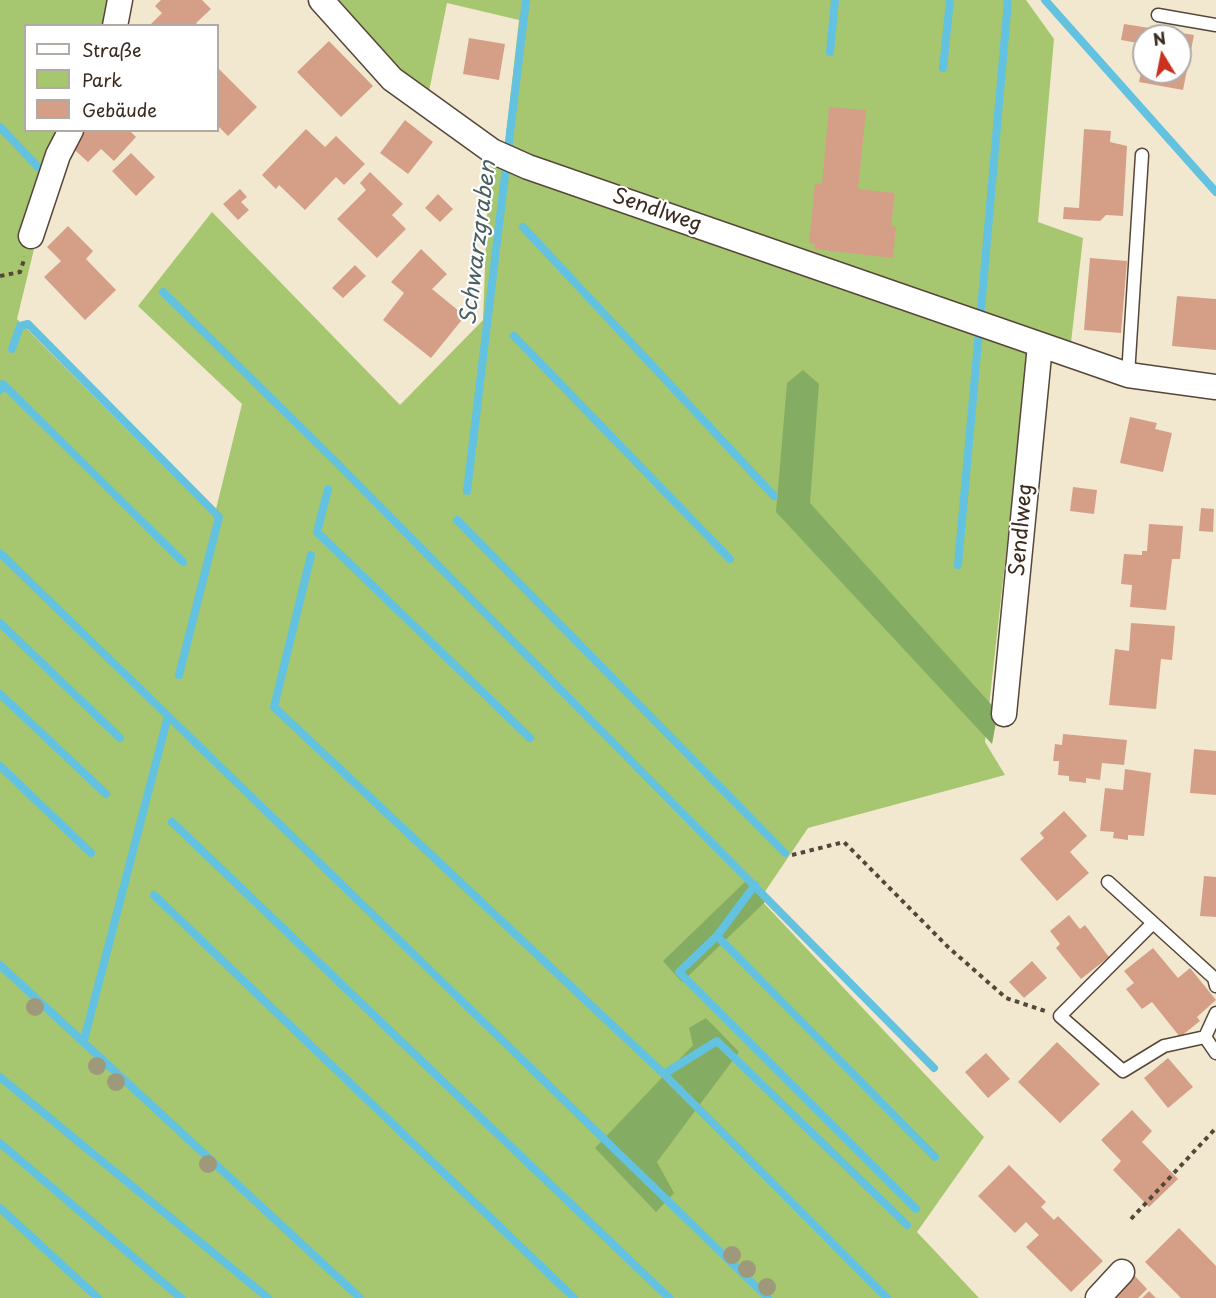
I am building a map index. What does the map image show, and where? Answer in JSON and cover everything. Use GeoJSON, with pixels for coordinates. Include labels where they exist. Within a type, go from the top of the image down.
{"type":"FeatureCollection","features":[{"type":"Feature","properties":{"kind":"street"},"geometry":{"type":"LineString","coordinates":[[115,24],[120,0]]}},
{"type":"Feature","properties":{"kind":"street","name":"Sendlweg"},"geometry":{"type":"LineString","coordinates":[[321,0],[392,79],[492,151],[528,167],[1128,375],[1216,387]]}},
{"type":"Feature","properties":{"kind":"street"},"geometry":{"type":"LineString","coordinates":[[31,236],[58,155],[71,132]]}},
{"type":"Feature","properties":{"kind":"street","name":"Sendlweg"},"geometry":{"type":"LineString","coordinates":[[1004,714],[1040,345]]}},
{"type":"Feature","properties":{"kind":"street"},"geometry":{"type":"LineString","coordinates":[[1098,1298],[1122,1272]]}},
{"type":"Feature","properties":{"kind":"lane"},"geometry":{"type":"LineString","coordinates":[[1158,15],[1216,25]]}},
{"type":"Feature","properties":{"kind":"lane"},"geometry":{"type":"LineString","coordinates":[[1128,375],[1142,155]]}},
{"type":"Feature","properties":{"kind":"lane"},"geometry":{"type":"LineString","coordinates":[[1108,882],[1214,978],[1216,986]]}},
{"type":"Feature","properties":{"kind":"lane"},"geometry":{"type":"LineString","coordinates":[[1153,923],[1060,1016],[1123,1071],[1164,1046],[1205,1037]]}},
{"type":"Feature","properties":{"kind":"lane"},"geometry":{"type":"LineString","coordinates":[[1205,1037],[1216,1013]]}},
{"type":"Feature","properties":{"kind":"lane"},"geometry":{"type":"LineString","coordinates":[[1205,1037],[1216,1053]]}},
{"type":"Feature","properties":{"kind":"path"},"geometry":{"type":"LineString","coordinates":[[0,276],[20,272],[31,236]]}},
{"type":"Feature","properties":{"kind":"path"},"geometry":{"type":"LineString","coordinates":[[792,855],[844,842],[948,947],[1006,998],[1060,1016]]}},
{"type":"Feature","properties":{"kind":"path"},"geometry":{"type":"LineString","coordinates":[[1131,1219],[1216,1128]]}},
{"type":"Feature","properties":{"kind":"green space"},"geometry":{"type":"Polygon","coordinates":[[[0,0],[125,0],[119,24],[24,24],[24,132],[78,132],[36,241],[17,319],[214,517],[242,404],[138,306],[212,212],[400,405],[483,320],[489,164],[505,144],[519,20],[447,3],[427,101],[327,0],[1026,0],[1054,39],[1038,222],[1083,238],[1070,351],[1028,356],[985,742],[1005,775],[808,828],[760,899],[984,1137],[917,1232],[979,1298],[0,1298],[0,0]]]}},
{"type":"Feature","properties":{"kind":"green space"},"geometry":{"type":"Polygon","coordinates":[[[803,370],[819,384],[810,503],[998,712],[992,744],[776,512],[787,383],[803,370]]]}},
{"type":"Feature","properties":{"kind":"green space"},"geometry":{"type":"Polygon","coordinates":[[[747,880],[766,901],[682,982],[663,961],[747,880]]]}},
{"type":"Feature","properties":{"kind":"green space"},"geometry":{"type":"Polygon","coordinates":[[[706,1018],[739,1052],[657,1162],[674,1193],[656,1212],[595,1148],[693,1045],[689,1028],[706,1018]]]}},
{"type":"Feature","properties":{"kind":"building"},"geometry":{"type":"Polygon","coordinates":[[[161,0],[202,0],[211,9],[197,24],[151,24],[162,13],[155,6],[161,0]]]}},
{"type":"Feature","properties":{"kind":"building"},"geometry":{"type":"Polygon","coordinates":[[[1124,24],[1132,25],[1132,42],[1121,40],[1124,24]]]}},
{"type":"Feature","properties":{"kind":"building"},"geometry":{"type":"Polygon","coordinates":[[[469,38],[505,44],[499,80],[463,74],[469,38]]]}},
{"type":"Feature","properties":{"kind":"building"},"geometry":{"type":"Polygon","coordinates":[[[329,41],[373,86],[341,117],[297,72],[329,41]]]}},
{"type":"Feature","properties":{"kind":"building"},"geometry":{"type":"Polygon","coordinates":[[[219,69],[257,107],[228,136],[219,127],[219,69]]]}},
{"type":"Feature","properties":{"kind":"building"},"geometry":{"type":"Polygon","coordinates":[[[1150,84],[1184,84],[1183,90],[1150,84]]]}},
{"type":"Feature","properties":{"kind":"building"},"geometry":{"type":"Polygon","coordinates":[[[829,107],[866,110],[858,189],[895,193],[891,226],[896,227],[893,258],[814,249],[815,244],[809,243],[815,183],[822,184],[829,107]]]}},
{"type":"Feature","properties":{"kind":"building"},"geometry":{"type":"Polygon","coordinates":[[[405,120],[433,142],[408,174],[380,153],[405,120]]]}},
{"type":"Feature","properties":{"kind":"building"},"geometry":{"type":"Polygon","coordinates":[[[306,129],[325,147],[336,136],[365,164],[344,185],[336,177],[305,210],[279,185],[276,189],[262,175],[306,129]]]}},
{"type":"Feature","properties":{"kind":"building"},"geometry":{"type":"Polygon","coordinates":[[[1084,129],[1111,131],[1110,142],[1127,146],[1123,216],[1106,215],[1100,221],[1063,219],[1064,207],[1079,208],[1084,129]]]}},
{"type":"Feature","properties":{"kind":"building"},"geometry":{"type":"Polygon","coordinates":[[[78,132],[131,132],[136,137],[114,161],[101,149],[88,162],[68,144],[78,132]]]}},
{"type":"Feature","properties":{"kind":"building"},"geometry":{"type":"Polygon","coordinates":[[[131,153],[155,177],[136,196],[112,171],[131,153]]]}},
{"type":"Feature","properties":{"kind":"building"},"geometry":{"type":"Polygon","coordinates":[[[370,172],[403,204],[392,215],[406,229],[377,258],[337,219],[366,190],[360,183],[370,172]]]}},
{"type":"Feature","properties":{"kind":"building"},"geometry":{"type":"Polygon","coordinates":[[[240,189],[247,197],[241,202],[249,210],[238,220],[223,204],[240,189]]]}},
{"type":"Feature","properties":{"kind":"building"},"geometry":{"type":"Polygon","coordinates":[[[438,194],[453,209],[440,222],[425,208],[438,194]]]}},
{"type":"Feature","properties":{"kind":"building"},"geometry":{"type":"Polygon","coordinates":[[[68,226],[93,251],[86,259],[116,290],[85,320],[44,277],[61,261],[47,247],[68,226]]]}},
{"type":"Feature","properties":{"kind":"building"},"geometry":{"type":"Polygon","coordinates":[[[421,249],[447,274],[432,289],[465,316],[431,358],[383,320],[404,293],[391,282],[421,249]]]}},
{"type":"Feature","properties":{"kind":"building"},"geometry":{"type":"Polygon","coordinates":[[[1090,258],[1127,261],[1121,333],[1084,330],[1090,258]]]}},
{"type":"Feature","properties":{"kind":"building"},"geometry":{"type":"Polygon","coordinates":[[[355,265],[366,276],[343,298],[332,288],[355,265]]]}},
{"type":"Feature","properties":{"kind":"building"},"geometry":{"type":"Polygon","coordinates":[[[1177,296],[1216,299],[1216,350],[1172,346],[1177,296]]]}},
{"type":"Feature","properties":{"kind":"building"},"geometry":{"type":"Polygon","coordinates":[[[1130,417],[1157,423],[1155,429],[1172,433],[1163,472],[1120,463],[1130,417]]]}},
{"type":"Feature","properties":{"kind":"building"},"geometry":{"type":"Polygon","coordinates":[[[1073,487],[1097,490],[1094,514],[1070,511],[1073,487]]]}},
{"type":"Feature","properties":{"kind":"building"},"geometry":{"type":"Polygon","coordinates":[[[1201,508],[1214,509],[1213,532],[1199,531],[1201,508]]]}},
{"type":"Feature","properties":{"kind":"building"},"geometry":{"type":"Polygon","coordinates":[[[1149,524],[1183,526],[1180,559],[1172,559],[1166,610],[1130,607],[1132,585],[1121,584],[1124,554],[1142,555],[1142,551],[1147,551],[1149,524]]]}},
{"type":"Feature","properties":{"kind":"building"},"geometry":{"type":"Polygon","coordinates":[[[1131,623],[1175,626],[1172,660],[1161,659],[1156,709],[1109,705],[1115,649],[1129,651],[1131,623]]]}},
{"type":"Feature","properties":{"kind":"building"},"geometry":{"type":"Polygon","coordinates":[[[1063,734],[1127,740],[1124,765],[1102,763],[1100,780],[1086,778],[1086,783],[1069,781],[1069,776],[1058,775],[1059,761],[1053,761],[1055,744],[1062,745],[1063,734]]]}},
{"type":"Feature","properties":{"kind":"building"},"geometry":{"type":"Polygon","coordinates":[[[1194,749],[1216,751],[1216,795],[1190,793],[1194,749]]]}},
{"type":"Feature","properties":{"kind":"building"},"geometry":{"type":"Polygon","coordinates":[[[1125,769],[1151,773],[1144,836],[1128,835],[1128,840],[1113,838],[1114,832],[1100,831],[1105,788],[1123,790],[1125,769]]]}},
{"type":"Feature","properties":{"kind":"building"},"geometry":{"type":"Polygon","coordinates":[[[1064,811],[1087,836],[1070,852],[1089,873],[1057,901],[1020,859],[1044,838],[1040,833],[1064,811]]]}},
{"type":"Feature","properties":{"kind":"building"},"geometry":{"type":"Polygon","coordinates":[[[1204,876],[1216,877],[1216,917],[1200,916],[1204,876]]]}},
{"type":"Feature","properties":{"kind":"building"},"geometry":{"type":"Polygon","coordinates":[[[1069,915],[1080,929],[1085,925],[1109,957],[1081,979],[1056,948],[1060,944],[1050,931],[1069,915]]]}},
{"type":"Feature","properties":{"kind":"building"},"geometry":{"type":"Polygon","coordinates":[[[1153,948],[1178,978],[1190,968],[1216,1000],[1197,1017],[1200,1021],[1180,1037],[1152,1002],[1142,1009],[1126,989],[1134,983],[1124,971],[1153,948]]]}},
{"type":"Feature","properties":{"kind":"building"},"geometry":{"type":"Polygon","coordinates":[[[1032,961],[1047,978],[1024,998],[1009,982],[1032,961]]]}},
{"type":"Feature","properties":{"kind":"building"},"geometry":{"type":"Polygon","coordinates":[[[1057,1042],[1100,1084],[1060,1123],[1018,1082],[1057,1042]]]}},
{"type":"Feature","properties":{"kind":"building"},"geometry":{"type":"Polygon","coordinates":[[[986,1053],[1010,1079],[988,1098],[965,1072],[986,1053]]]}},
{"type":"Feature","properties":{"kind":"building"},"geometry":{"type":"Polygon","coordinates":[[[1168,1058],[1193,1087],[1168,1108],[1144,1078],[1168,1058]]]}},
{"type":"Feature","properties":{"kind":"building"},"geometry":{"type":"Polygon","coordinates":[[[1132,1110],[1152,1131],[1142,1142],[1178,1179],[1149,1207],[1113,1170],[1121,1161],[1101,1140],[1132,1110]]]}},
{"type":"Feature","properties":{"kind":"building"},"geometry":{"type":"Polygon","coordinates":[[[1009,1165],[1046,1202],[1041,1207],[1054,1220],[1058,1216],[1103,1261],[1071,1292],[1026,1247],[1039,1235],[1026,1222],[1015,1233],[978,1196],[1009,1165]]]}},
{"type":"Feature","properties":{"kind":"building"},"geometry":{"type":"Polygon","coordinates":[[[1179,1228],[1216,1266],[1216,1298],[1181,1298],[1145,1262],[1179,1228]]]}},
{"type":"Feature","properties":{"kind":"building"},"geometry":{"type":"Polygon","coordinates":[[[1134,1275],[1147,1289],[1138,1298],[1109,1298],[1134,1275]]]}},
{"type":"Feature","properties":{"kind":"building"},"geometry":{"type":"Polygon","coordinates":[[[1149,1291],[1156,1298],[1142,1298],[1149,1291]]]}},
{"type":"Feature","properties":{"kind":"waterway","name":"Schwarzgraben"},"geometry":{"type":"LineString","coordinates":[[467,491],[526,0]]}},
{"type":"Feature","properties":{"kind":"waterway"},"geometry":{"type":"LineString","coordinates":[[830,52],[835,0]]}},
{"type":"Feature","properties":{"kind":"waterway"},"geometry":{"type":"LineString","coordinates":[[943,68],[950,0]]}},
{"type":"Feature","properties":{"kind":"waterway","name":"Schwarzgraben"},"geometry":{"type":"LineString","coordinates":[[1045,0],[1216,192]]}},
{"type":"Feature","properties":{"kind":"waterway"},"geometry":{"type":"LineString","coordinates":[[981,309],[1008,1]]}},
{"type":"Feature","properties":{"kind":"waterway"},"geometry":{"type":"LineString","coordinates":[[0,127],[39,168]]}},
{"type":"Feature","properties":{"kind":"waterway"},"geometry":{"type":"LineString","coordinates":[[523,227],[774,496]]}},
{"type":"Feature","properties":{"kind":"waterway"},"geometry":{"type":"LineString","coordinates":[[163,292],[337,463],[934,1068]]}},
{"type":"Feature","properties":{"kind":"waterway"},"geometry":{"type":"LineString","coordinates":[[12,349],[20,326],[28,324],[219,517],[179,675]]}},
{"type":"Feature","properties":{"kind":"waterway"},"geometry":{"type":"LineString","coordinates":[[958,565],[979,331]]}},
{"type":"Feature","properties":{"kind":"waterway"},"geometry":{"type":"LineString","coordinates":[[514,336],[730,559]]}},
{"type":"Feature","properties":{"kind":"waterway"},"geometry":{"type":"LineString","coordinates":[[0,390],[3,384],[183,562]]}},
{"type":"Feature","properties":{"kind":"waterway"},"geometry":{"type":"LineString","coordinates":[[328,489],[317,532],[530,738]]}},
{"type":"Feature","properties":{"kind":"waterway"},"geometry":{"type":"LineString","coordinates":[[457,520],[785,853]]}},
{"type":"Feature","properties":{"kind":"waterway"},"geometry":{"type":"LineString","coordinates":[[0,553],[768,1298]]}},
{"type":"Feature","properties":{"kind":"waterway"},"geometry":{"type":"LineString","coordinates":[[311,555],[274,707],[664,1074],[887,1298]]}},
{"type":"Feature","properties":{"kind":"waterway"},"geometry":{"type":"LineString","coordinates":[[0,623],[120,738]]}},
{"type":"Feature","properties":{"kind":"waterway"},"geometry":{"type":"LineString","coordinates":[[0,694],[106,794]]}},
{"type":"Feature","properties":{"kind":"waterway"},"geometry":{"type":"LineString","coordinates":[[84,1040],[168,716]]}},
{"type":"Feature","properties":{"kind":"waterway"},"geometry":{"type":"LineString","coordinates":[[0,766],[91,853]]}},
{"type":"Feature","properties":{"kind":"waterway"},"geometry":{"type":"LineString","coordinates":[[172,822],[669,1298]]}},
{"type":"Feature","properties":{"kind":"waterway"},"geometry":{"type":"LineString","coordinates":[[755,885],[717,936],[935,1157]]}},
{"type":"Feature","properties":{"kind":"waterway"},"geometry":{"type":"LineString","coordinates":[[154,895],[574,1298]]}},
{"type":"Feature","properties":{"kind":"waterway"},"geometry":{"type":"LineString","coordinates":[[717,936],[679,972],[916,1209]]}},
{"type":"Feature","properties":{"kind":"waterway"},"geometry":{"type":"LineString","coordinates":[[0,965],[360,1298]]}},
{"type":"Feature","properties":{"kind":"waterway"},"geometry":{"type":"LineString","coordinates":[[664,1074],[717,1041],[907,1225]]}},
{"type":"Feature","properties":{"kind":"waterway"},"geometry":{"type":"LineString","coordinates":[[0,1077],[268,1298]]}},
{"type":"Feature","properties":{"kind":"waterway"},"geometry":{"type":"LineString","coordinates":[[0,1143],[181,1298]]}},
{"type":"Feature","properties":{"kind":"waterway"},"geometry":{"type":"LineString","coordinates":[[0,1208],[98,1298]]}}]}
